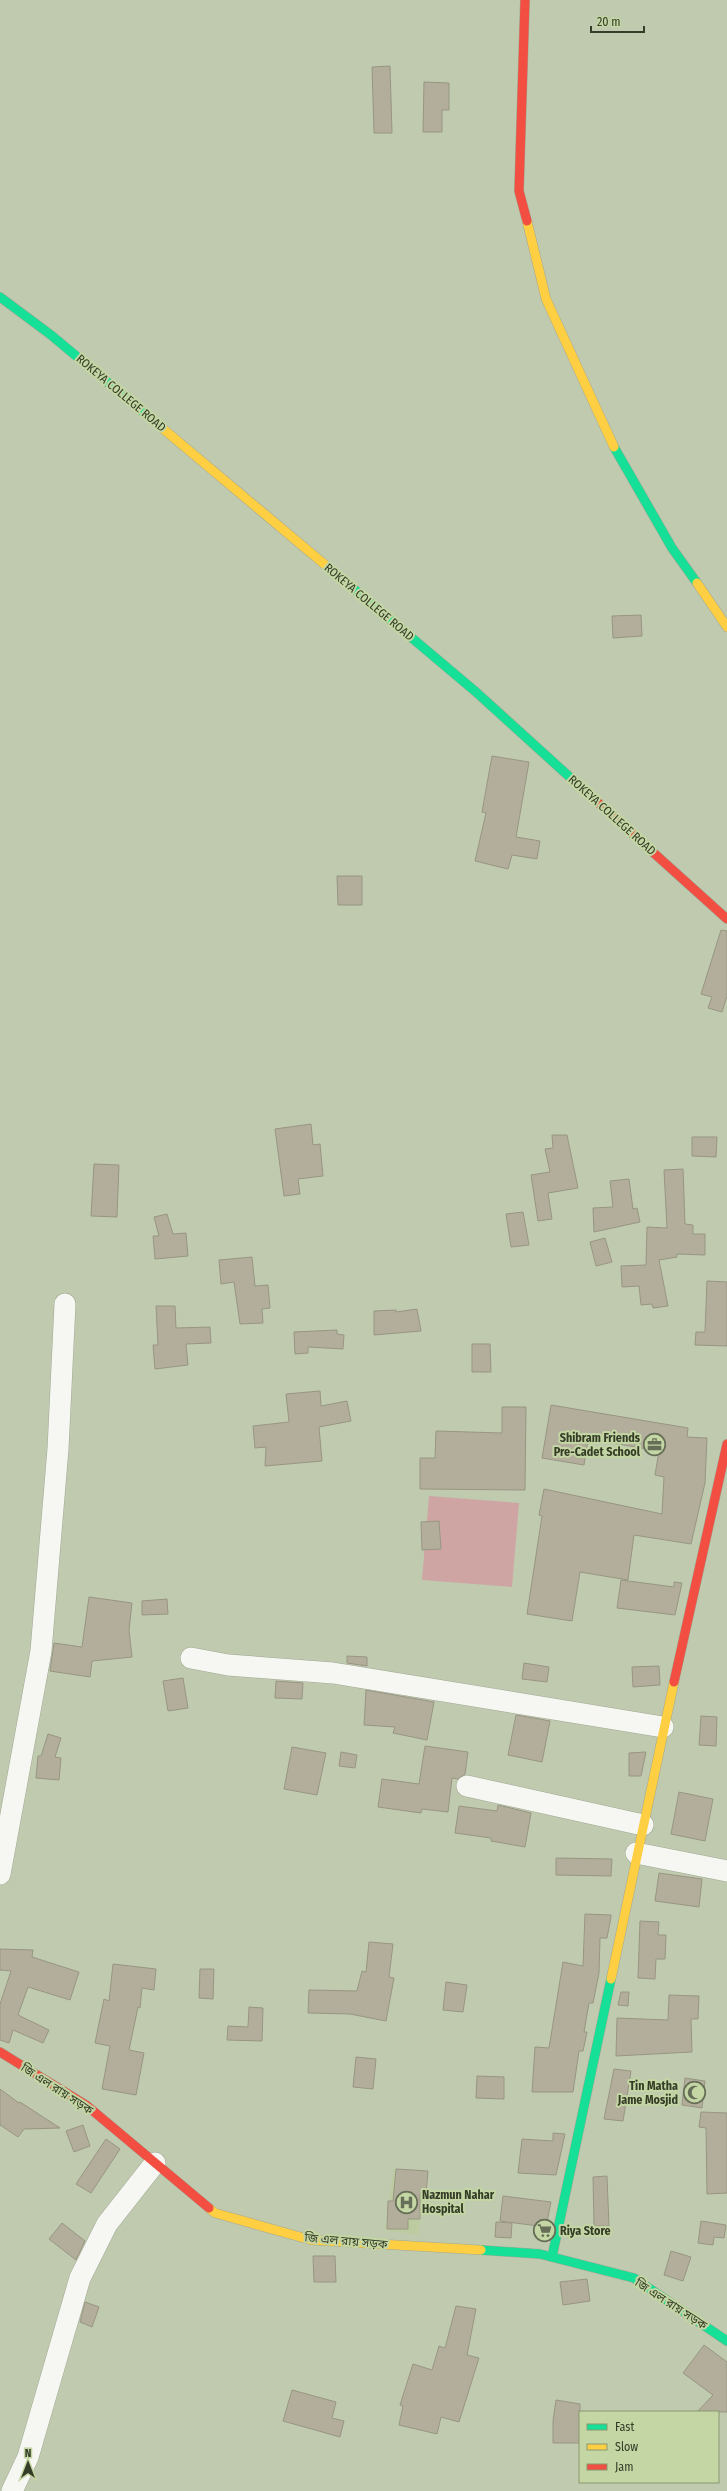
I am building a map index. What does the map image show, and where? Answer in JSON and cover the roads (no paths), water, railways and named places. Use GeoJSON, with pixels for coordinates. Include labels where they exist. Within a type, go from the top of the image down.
{"type":"FeatureCollection","features":[{"type":"Feature","properties":{"kind":"street"},"geometry":{"type":"LineString","coordinates":[[525,0],[522,47],[519,191],[546,299],[610,440],[672,548],[727,627]]}},
{"type":"Feature","properties":{"kind":"street","name":"ROKEYA COLLEGE ROAD"},"geometry":{"type":"LineString","coordinates":[[0,297],[51,335],[476,692],[727,918]]}},
{"type":"Feature","properties":{"kind":"street"},"geometry":{"type":"LineString","coordinates":[[0,1874],[41,1651],[58,1449],[66,1304]]}},
{"type":"Feature","properties":{"kind":"street"},"geometry":{"type":"LineString","coordinates":[[552,2257],[642,1825],[727,1444]]}},
{"type":"Feature","properties":{"kind":"street"},"geometry":{"type":"LineString","coordinates":[[191,1658],[228,1665],[333,1673],[664,1727]]}},
{"type":"Feature","properties":{"kind":"street"},"geometry":{"type":"LineString","coordinates":[[467,1786],[642,1825]]}},
{"type":"Feature","properties":{"kind":"street"},"geometry":{"type":"LineString","coordinates":[[636,1853],[727,1871]]}},
{"type":"Feature","properties":{"kind":"street","name":"জি এল রায় সড়ক"},"geometry":{"type":"LineString","coordinates":[[0,2052],[86,2105],[215,2213],[312,2240],[540,2254],[552,2257],[634,2278],[727,2341]]}},
{"type":"Feature","properties":{"kind":"street"},"geometry":{"type":"LineString","coordinates":[[12,2491],[28,2457],[80,2278],[107,2224],[155,2163]]}},
{"type":"Feature","properties":{"kind":"place","name":"Shibram Friends Pre-Cadet School"},"geometry":{"type":"Point","coordinates":[655,1445]}},
{"type":"Feature","properties":{"kind":"place","name":"Tin Matha Jame Mosjid"},"geometry":{"type":"Point","coordinates":[694,2093]}},
{"type":"Feature","properties":{"kind":"place","name":"Nazmun Nahar Hospital"},"geometry":{"type":"Point","coordinates":[406,2202]}},
{"type":"Feature","properties":{"kind":"place","name":"Riya Store"},"geometry":{"type":"Point","coordinates":[545,2231]}}]}
